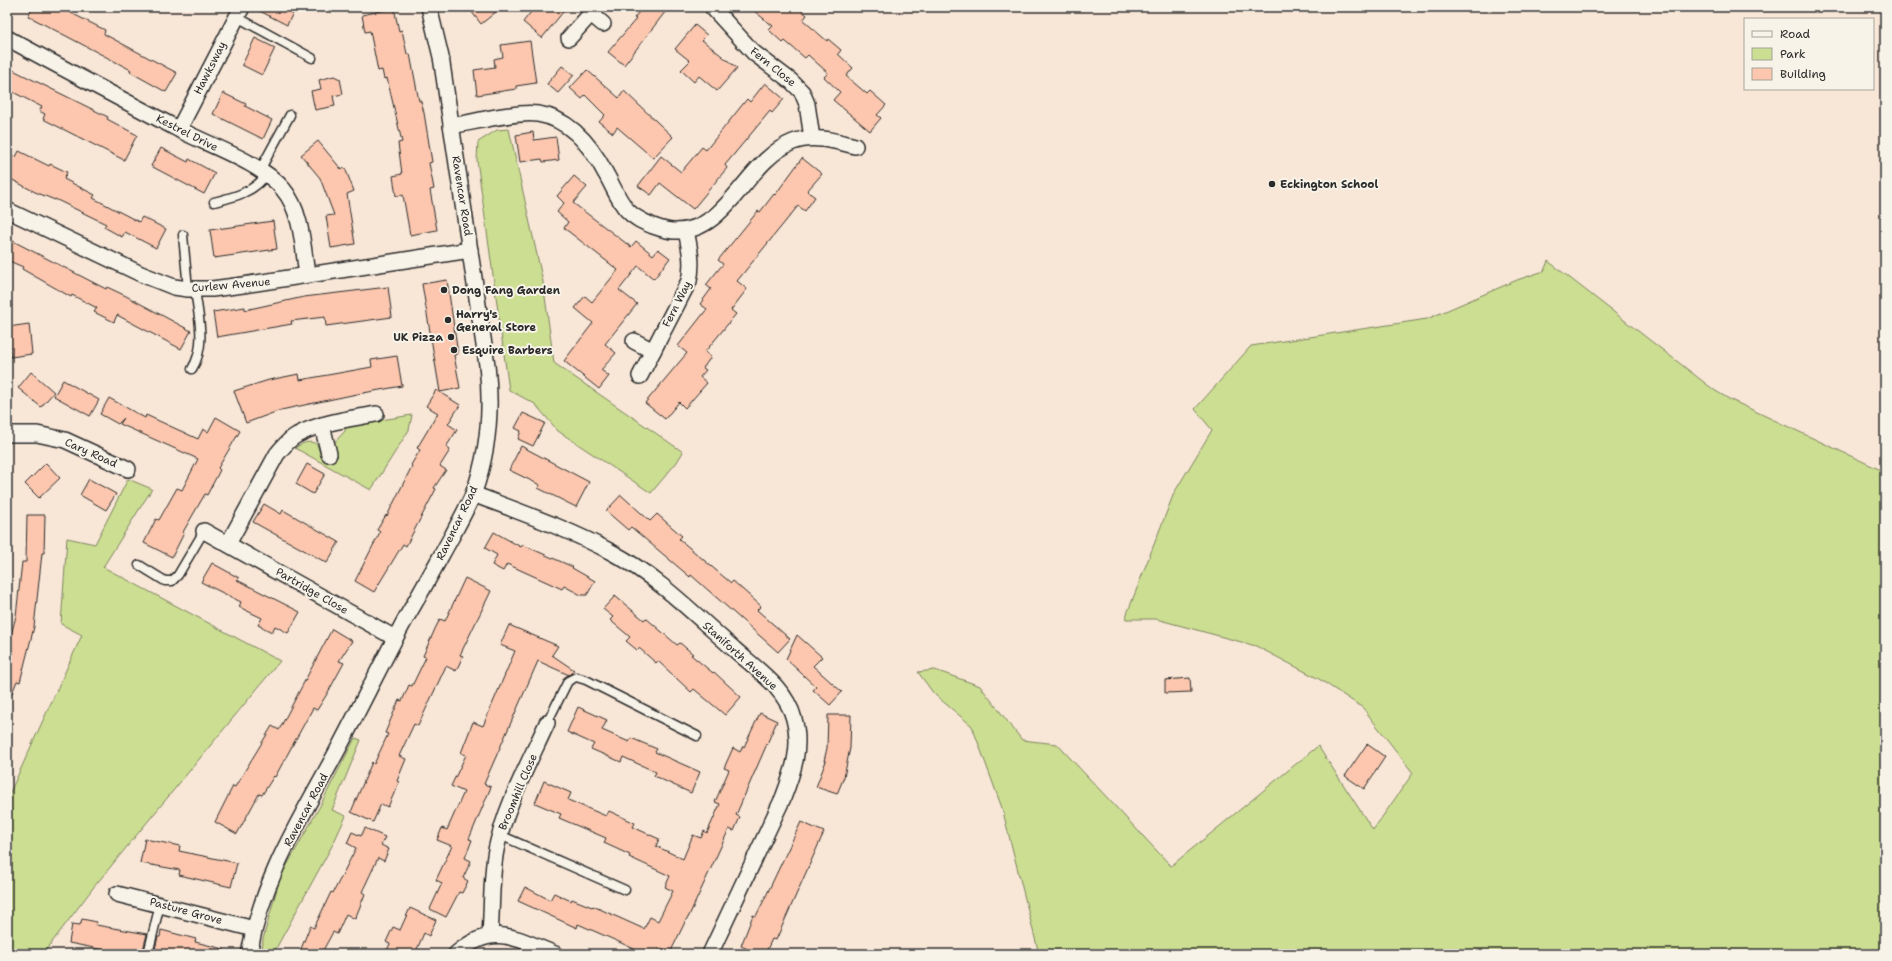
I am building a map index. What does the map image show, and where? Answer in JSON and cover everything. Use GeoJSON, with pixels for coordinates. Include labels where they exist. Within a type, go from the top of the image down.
{"type":"FeatureCollection","features":[{"type":"Feature","properties":{"kind":"street","name":"Ravencar Road"},"geometry":{"type":"LineString","coordinates":[[250,954],[254,929],[272,874],[395,638],[473,494],[487,441],[490,414],[487,365],[441,57],[428,7]]}},
{"type":"Feature","properties":{"kind":"street","name":"Fern Close"},"geometry":{"type":"LineString","coordinates":[[712,7],[736,36],[754,53],[791,81],[802,92],[807,104],[812,138]]}},
{"type":"Feature","properties":{"kind":"street"},"geometry":{"type":"LineString","coordinates":[[569,38],[593,10],[603,24]]}},
{"type":"Feature","properties":{"kind":"street","name":"Hawksway"},"geometry":{"type":"LineString","coordinates":[[179,129],[239,12]]}},
{"type":"Feature","properties":{"kind":"street","name":"Kestrel Drive"},"geometry":{"type":"LineString","coordinates":[[7,38],[263,172],[282,188],[289,197],[294,211],[307,276]]}},
{"type":"Feature","properties":{"kind":"street"},"geometry":{"type":"LineString","coordinates":[[452,126],[517,115],[537,114],[551,117],[565,124],[580,136],[588,146],[628,211],[640,221],[671,231],[686,231],[703,225],[718,215],[757,168],[777,150],[794,141],[812,138],[835,140],[855,146]]}},
{"type":"Feature","properties":{"kind":"street","name":"Curlew Avenue"},"geometry":{"type":"LineString","coordinates":[[7,210],[141,274],[174,287],[192,289],[243,285],[470,250]]}},
{"type":"Feature","properties":{"kind":"street","name":"Fern Way"},"geometry":{"type":"LineString","coordinates":[[640,376],[689,281],[692,270],[691,255],[686,231]]}},
{"type":"Feature","properties":{"kind":"street"},"geometry":{"type":"LineString","coordinates":[[634,341],[653,351]]}},
{"type":"Feature","properties":{"kind":"street"},"geometry":{"type":"LineString","coordinates":[[228,544],[277,454],[287,442],[297,435],[322,426],[376,414]]}},
{"type":"Feature","properties":{"kind":"street"},"geometry":{"type":"LineString","coordinates":[[322,426],[328,454]]}},
{"type":"Feature","properties":{"kind":"street","name":"Cary Road"},"geometry":{"type":"LineString","coordinates":[[7,434],[37,434],[65,440],[128,469]]}},
{"type":"Feature","properties":{"kind":"street","name":"Staniforth Avenue"},"geometry":{"type":"LineString","coordinates":[[473,494],[572,534],[614,553],[660,585],[768,679],[787,701],[794,718],[798,738],[797,756],[791,776],[710,954]]}},
{"type":"Feature","properties":{"kind":"street","name":"Partridge Close"},"geometry":{"type":"LineString","coordinates":[[204,531],[395,638]]}},
{"type":"Feature","properties":{"kind":"street","name":"Broomhill Close"},"geometry":{"type":"LineString","coordinates":[[490,935],[496,852],[500,835],[547,723]]}},
{"type":"Feature","properties":{"kind":"street","name":"Pasture Grove"},"geometry":{"type":"LineString","coordinates":[[117,894],[254,929]]}},
{"type":"Feature","properties":{"kind":"street"},"geometry":{"type":"LineString","coordinates":[[456,954],[475,939],[490,935],[502,935],[516,938],[555,954]]}},
{"type":"Feature","properties":{"kind":"lane"},"geometry":{"type":"LineString","coordinates":[[239,12],[312,58]]}},
{"type":"Feature","properties":{"kind":"lane"},"geometry":{"type":"LineString","coordinates":[[214,202],[236,196],[251,189],[261,182],[263,172],[290,115]]}},
{"type":"Feature","properties":{"kind":"lane"},"geometry":{"type":"LineString","coordinates":[[183,235],[201,333],[197,361],[192,369]]}},
{"type":"Feature","properties":{"kind":"lane"},"geometry":{"type":"LineString","coordinates":[[139,565],[165,581],[172,580],[178,575],[204,531]]}},
{"type":"Feature","properties":{"kind":"lane"},"geometry":{"type":"LineString","coordinates":[[547,723],[568,681],[576,677],[586,680],[697,736]]}},
{"type":"Feature","properties":{"kind":"lane"},"geometry":{"type":"LineString","coordinates":[[500,835],[625,890]]}},
{"type":"Feature","properties":{"kind":"lane"},"geometry":{"type":"LineString","coordinates":[[148,954],[160,904]]}},
{"type":"Feature","properties":{"kind":"green space"},"geometry":{"type":"Polygon","coordinates":[[[509,129],[543,282],[554,363],[683,452],[677,462],[651,493],[558,431],[535,404],[509,390],[477,160],[478,142],[497,130],[509,129]]]}},
{"type":"Feature","properties":{"kind":"green space"},"geometry":{"type":"Polygon","coordinates":[[[1548,261],[1714,390],[1729,399],[1885,472],[1885,954],[1039,954],[1002,808],[972,726],[934,694],[918,672],[935,670],[980,686],[1022,740],[1057,744],[1171,866],[1318,746],[1373,830],[1413,773],[1363,708],[1319,679],[1256,646],[1156,619],[1125,619],[1174,493],[1212,430],[1195,409],[1251,346],[1427,319],[1517,280],[1544,271],[1548,261]]]}},
{"type":"Feature","properties":{"kind":"green space"},"geometry":{"type":"Polygon","coordinates":[[[412,415],[409,430],[371,490],[295,448],[303,443],[311,442],[317,444],[321,457],[334,455],[333,444],[345,431],[345,426],[412,415]]]}},
{"type":"Feature","properties":{"kind":"green space"},"geometry":{"type":"Polygon","coordinates":[[[128,479],[152,489],[103,567],[280,661],[93,888],[43,954],[7,954],[7,799],[82,635],[61,624],[67,538],[95,544],[128,479]]]}},
{"type":"Feature","properties":{"kind":"green space"},"geometry":{"type":"Polygon","coordinates":[[[355,738],[361,740],[332,810],[346,816],[333,844],[273,954],[262,954],[263,939],[280,878],[320,806],[355,738]]]}},
{"type":"Feature","properties":{"kind":"building"},"geometry":{"type":"Polygon","coordinates":[[[33,7],[69,7],[67,11],[105,30],[104,34],[177,73],[166,92],[130,72],[131,70],[28,16],[33,7]]]}},
{"type":"Feature","properties":{"kind":"building"},"geometry":{"type":"Polygon","coordinates":[[[252,7],[296,7],[287,25],[252,7]]]}},
{"type":"Feature","properties":{"kind":"building"},"geometry":{"type":"Polygon","coordinates":[[[468,7],[502,7],[481,24],[468,7]]]}},
{"type":"Feature","properties":{"kind":"building"},"geometry":{"type":"Polygon","coordinates":[[[535,7],[567,7],[542,38],[523,22],[535,7]]]}},
{"type":"Feature","properties":{"kind":"building"},"geometry":{"type":"Polygon","coordinates":[[[643,7],[669,7],[624,65],[608,52],[636,19],[634,18],[643,7]]]}},
{"type":"Feature","properties":{"kind":"building"},"geometry":{"type":"Polygon","coordinates":[[[749,7],[798,7],[807,15],[803,20],[827,41],[828,39],[841,50],[838,54],[853,68],[846,76],[867,94],[870,91],[886,105],[877,115],[881,118],[870,131],[833,100],[840,92],[824,77],[828,73],[808,55],[805,58],[785,41],[783,43],[769,30],[773,26],[749,7]]]}},
{"type":"Feature","properties":{"kind":"building"},"geometry":{"type":"Polygon","coordinates":[[[394,8],[399,31],[402,30],[407,54],[410,54],[419,101],[421,101],[424,113],[432,162],[429,163],[434,189],[430,190],[437,230],[410,235],[403,195],[396,196],[393,176],[402,174],[398,143],[402,142],[387,78],[384,79],[382,70],[378,71],[370,31],[365,32],[362,15],[394,8]]]}},
{"type":"Feature","properties":{"kind":"building"},"geometry":{"type":"Polygon","coordinates":[[[695,25],[707,35],[702,40],[737,68],[717,91],[699,76],[694,82],[681,70],[690,61],[675,49],[695,25]]]}},
{"type":"Feature","properties":{"kind":"building"},"geometry":{"type":"Polygon","coordinates":[[[255,38],[275,48],[262,75],[242,65],[255,38]]]}},
{"type":"Feature","properties":{"kind":"building"},"geometry":{"type":"Polygon","coordinates":[[[530,41],[536,83],[516,86],[516,89],[477,95],[474,70],[495,67],[494,59],[503,57],[501,45],[530,41]]]}},
{"type":"Feature","properties":{"kind":"building"},"geometry":{"type":"Polygon","coordinates":[[[562,66],[574,75],[558,93],[547,84],[562,66]]]}},
{"type":"Feature","properties":{"kind":"building"},"geometry":{"type":"Polygon","coordinates":[[[7,67],[108,117],[107,119],[137,135],[124,160],[43,119],[45,114],[39,111],[42,107],[7,89],[7,67]]]}},
{"type":"Feature","properties":{"kind":"building"},"geometry":{"type":"Polygon","coordinates":[[[587,70],[619,98],[624,91],[673,137],[653,158],[617,127],[613,133],[599,122],[605,115],[585,95],[582,99],[570,88],[587,70]]]}},
{"type":"Feature","properties":{"kind":"building"},"geometry":{"type":"Polygon","coordinates":[[[334,76],[340,79],[343,94],[333,96],[335,106],[315,110],[311,91],[321,89],[319,80],[334,76]]]}},
{"type":"Feature","properties":{"kind":"building"},"geometry":{"type":"Polygon","coordinates":[[[765,83],[784,99],[772,113],[770,111],[725,165],[727,168],[693,209],[660,183],[651,195],[638,186],[661,156],[681,172],[702,147],[706,150],[747,99],[750,102],[765,83]]]}},
{"type":"Feature","properties":{"kind":"building"},"geometry":{"type":"Polygon","coordinates":[[[223,93],[246,104],[245,106],[272,120],[263,139],[213,114],[223,93]]]}},
{"type":"Feature","properties":{"kind":"building"},"geometry":{"type":"Polygon","coordinates":[[[533,132],[534,140],[556,137],[559,160],[543,162],[542,159],[520,162],[516,135],[533,132]]]}},
{"type":"Feature","properties":{"kind":"building"},"geometry":{"type":"Polygon","coordinates":[[[318,141],[341,169],[345,168],[354,191],[347,194],[355,244],[331,248],[326,216],[334,215],[320,178],[301,155],[318,141]]]}},
{"type":"Feature","properties":{"kind":"building"},"geometry":{"type":"Polygon","coordinates":[[[161,148],[188,162],[189,159],[215,173],[204,194],[151,166],[161,148]]]}},
{"type":"Feature","properties":{"kind":"building"},"geometry":{"type":"Polygon","coordinates":[[[19,151],[49,166],[50,164],[67,172],[64,179],[95,195],[93,198],[139,222],[142,217],[166,229],[156,248],[125,232],[122,237],[104,227],[106,224],[55,199],[35,192],[7,177],[7,164],[11,155],[16,157],[19,151]]]}},
{"type":"Feature","properties":{"kind":"building"},"geometry":{"type":"Polygon","coordinates":[[[802,158],[822,174],[807,191],[815,197],[805,211],[798,206],[737,281],[747,289],[731,310],[736,314],[705,352],[711,357],[703,368],[706,370],[700,377],[707,383],[685,408],[679,402],[665,419],[645,403],[687,353],[678,346],[707,309],[700,304],[711,289],[706,285],[723,264],[718,260],[758,211],[760,212],[774,194],[775,195],[802,158]]]}},
{"type":"Feature","properties":{"kind":"building"},"geometry":{"type":"Polygon","coordinates":[[[574,176],[587,187],[573,203],[631,247],[636,241],[653,255],[658,249],[670,258],[654,279],[638,266],[619,290],[637,304],[605,344],[616,353],[601,370],[609,376],[599,389],[564,361],[593,323],[575,308],[585,296],[592,302],[618,270],[564,228],[568,222],[557,212],[564,203],[557,196],[574,176]]]}},
{"type":"Feature","properties":{"kind":"building"},"geometry":{"type":"Polygon","coordinates":[[[273,221],[277,249],[214,258],[210,230],[273,221]]]}},
{"type":"Feature","properties":{"kind":"building"},"geometry":{"type":"Polygon","coordinates":[[[7,238],[106,289],[107,287],[126,296],[191,331],[181,349],[117,315],[114,322],[94,312],[97,308],[72,295],[71,297],[22,269],[23,267],[7,260],[7,238]]]}},
{"type":"Feature","properties":{"kind":"building"},"geometry":{"type":"Polygon","coordinates":[[[447,280],[458,354],[454,355],[460,388],[440,392],[422,284],[447,280]]]}},
{"type":"Feature","properties":{"kind":"building"},"geometry":{"type":"Polygon","coordinates":[[[388,287],[392,317],[326,326],[325,317],[291,321],[292,324],[217,337],[213,312],[245,307],[245,310],[304,297],[388,287]]]}},
{"type":"Feature","properties":{"kind":"building"},"geometry":{"type":"Polygon","coordinates":[[[29,324],[32,354],[11,357],[8,327],[29,324]]]}},
{"type":"Feature","properties":{"kind":"building"},"geometry":{"type":"Polygon","coordinates":[[[397,356],[402,386],[281,410],[246,423],[234,391],[269,380],[299,374],[300,380],[372,367],[371,360],[397,356]]]}},
{"type":"Feature","properties":{"kind":"building"},"geometry":{"type":"Polygon","coordinates":[[[31,372],[54,392],[41,407],[18,388],[31,372]]]}},
{"type":"Feature","properties":{"kind":"building"},"geometry":{"type":"Polygon","coordinates":[[[63,380],[99,400],[90,416],[54,396],[63,380]]]}},
{"type":"Feature","properties":{"kind":"building"},"geometry":{"type":"Polygon","coordinates":[[[436,390],[460,405],[448,424],[457,430],[446,447],[450,450],[440,466],[446,470],[434,488],[436,489],[406,546],[403,544],[374,592],[355,581],[380,532],[377,530],[386,515],[387,516],[412,466],[411,465],[420,450],[417,448],[438,413],[426,406],[436,390]]]}},
{"type":"Feature","properties":{"kind":"building"},"geometry":{"type":"Polygon","coordinates":[[[109,398],[145,418],[146,415],[198,439],[203,429],[208,432],[216,417],[240,431],[218,468],[220,470],[207,495],[205,494],[183,532],[184,533],[172,557],[144,543],[156,519],[159,520],[177,488],[182,490],[198,459],[120,424],[124,418],[118,424],[100,414],[109,398]]]}},
{"type":"Feature","properties":{"kind":"building"},"geometry":{"type":"Polygon","coordinates":[[[523,413],[545,423],[533,446],[518,439],[521,431],[515,428],[523,413]]]}},
{"type":"Feature","properties":{"kind":"building"},"geometry":{"type":"Polygon","coordinates":[[[521,446],[589,482],[576,507],[538,488],[540,485],[509,470],[521,446]]]}},
{"type":"Feature","properties":{"kind":"building"},"geometry":{"type":"Polygon","coordinates":[[[46,463],[60,478],[39,498],[25,484],[46,463]]]}},
{"type":"Feature","properties":{"kind":"building"},"geometry":{"type":"Polygon","coordinates":[[[307,464],[325,474],[313,494],[296,484],[307,464]]]}},
{"type":"Feature","properties":{"kind":"building"},"geometry":{"type":"Polygon","coordinates":[[[89,479],[116,494],[106,510],[80,495],[89,479]]]}},
{"type":"Feature","properties":{"kind":"building"},"geometry":{"type":"Polygon","coordinates":[[[621,495],[650,521],[657,514],[682,536],[679,539],[731,583],[733,581],[761,606],[757,610],[790,639],[778,652],[691,575],[690,577],[631,527],[628,530],[606,511],[621,495]]]}},
{"type":"Feature","properties":{"kind":"building"},"geometry":{"type":"Polygon","coordinates":[[[264,504],[281,514],[283,510],[339,542],[327,563],[253,522],[264,504]]]}},
{"type":"Feature","properties":{"kind":"building"},"geometry":{"type":"Polygon","coordinates":[[[27,515],[45,515],[44,553],[42,553],[34,627],[20,682],[17,681],[7,705],[7,650],[16,616],[22,562],[26,562],[27,515]]]}},
{"type":"Feature","properties":{"kind":"building"},"geometry":{"type":"Polygon","coordinates":[[[494,532],[521,547],[523,545],[573,567],[572,568],[595,581],[587,595],[581,595],[564,586],[562,589],[507,564],[503,571],[492,565],[497,555],[485,548],[494,532]]]}},
{"type":"Feature","properties":{"kind":"building"},"geometry":{"type":"Polygon","coordinates":[[[212,563],[239,578],[237,580],[300,612],[288,633],[275,626],[272,632],[258,625],[262,618],[239,607],[241,602],[201,582],[212,563]]]}},
{"type":"Feature","properties":{"kind":"building"},"geometry":{"type":"Polygon","coordinates":[[[465,578],[491,591],[460,655],[463,656],[456,671],[446,666],[418,726],[414,724],[399,756],[406,759],[397,781],[399,782],[388,807],[381,804],[373,822],[351,812],[372,762],[374,764],[388,734],[385,733],[399,700],[402,701],[409,685],[412,686],[426,657],[423,656],[435,629],[440,619],[445,621],[465,578]]]}},
{"type":"Feature","properties":{"kind":"building"},"geometry":{"type":"Polygon","coordinates":[[[615,596],[644,620],[646,618],[677,645],[680,643],[693,654],[691,655],[713,673],[714,672],[741,697],[725,715],[694,689],[691,692],[658,661],[656,663],[639,648],[637,650],[626,641],[630,637],[610,620],[613,617],[603,609],[615,596]]]}},
{"type":"Feature","properties":{"kind":"building"},"geometry":{"type":"Polygon","coordinates":[[[509,625],[558,646],[552,655],[574,670],[569,675],[538,661],[484,784],[491,787],[469,839],[472,840],[465,858],[471,861],[463,878],[468,881],[462,893],[459,892],[446,917],[430,909],[442,883],[436,880],[452,846],[437,840],[442,828],[447,830],[464,792],[451,786],[466,755],[461,753],[473,722],[483,726],[515,651],[500,645],[509,625]]]}},
{"type":"Feature","properties":{"kind":"building"},"geometry":{"type":"Polygon","coordinates":[[[332,629],[352,641],[339,661],[344,663],[317,710],[313,708],[275,777],[274,776],[262,795],[259,794],[237,834],[215,822],[233,786],[235,787],[272,726],[279,730],[332,629]]]}},
{"type":"Feature","properties":{"kind":"building"},"geometry":{"type":"Polygon","coordinates":[[[797,635],[822,657],[813,666],[842,692],[830,705],[813,690],[816,687],[786,659],[797,635]]]}},
{"type":"Feature","properties":{"kind":"building"},"geometry":{"type":"Polygon","coordinates":[[[1190,678],[1191,692],[1165,693],[1165,680],[1190,678]]]}},
{"type":"Feature","properties":{"kind":"building"},"geometry":{"type":"Polygon","coordinates":[[[578,707],[607,720],[602,730],[629,742],[631,738],[657,749],[655,752],[700,772],[691,793],[654,776],[656,772],[623,757],[621,762],[591,749],[594,744],[567,732],[578,707]]]}},
{"type":"Feature","properties":{"kind":"building"},"geometry":{"type":"Polygon","coordinates":[[[760,713],[777,721],[736,815],[740,817],[734,831],[729,829],[688,918],[670,953],[661,948],[657,954],[632,954],[634,949],[619,942],[578,924],[577,928],[518,901],[525,887],[550,900],[554,893],[571,901],[572,899],[592,907],[593,906],[644,929],[650,917],[658,921],[673,891],[665,887],[670,876],[629,857],[630,855],[604,843],[606,838],[559,818],[561,814],[535,803],[544,781],[571,793],[568,800],[606,816],[609,811],[635,823],[633,827],[659,839],[656,846],[683,859],[693,835],[701,838],[704,831],[707,833],[720,804],[715,802],[729,770],[724,768],[733,748],[740,752],[743,746],[744,747],[760,713]]]}},
{"type":"Feature","properties":{"kind":"building"},"geometry":{"type":"Polygon","coordinates":[[[828,715],[851,715],[850,748],[844,777],[837,794],[816,787],[826,761],[824,761],[827,748],[828,715]]]}},
{"type":"Feature","properties":{"kind":"building"},"geometry":{"type":"Polygon","coordinates":[[[1367,744],[1385,757],[1364,789],[1345,776],[1367,744]]]}},
{"type":"Feature","properties":{"kind":"building"},"geometry":{"type":"Polygon","coordinates":[[[801,822],[824,832],[776,940],[772,939],[765,954],[759,954],[741,946],[753,915],[756,916],[801,822]]]}},
{"type":"Feature","properties":{"kind":"building"},"geometry":{"type":"Polygon","coordinates":[[[365,828],[385,837],[381,845],[389,849],[384,861],[378,858],[362,892],[365,894],[355,919],[346,914],[337,934],[333,932],[321,954],[299,954],[310,926],[314,928],[331,892],[333,893],[356,848],[347,843],[352,832],[361,836],[365,828]]]}},
{"type":"Feature","properties":{"kind":"building"},"geometry":{"type":"Polygon","coordinates":[[[145,839],[180,846],[179,851],[237,863],[231,887],[179,875],[180,870],[140,863],[145,839]]]}},
{"type":"Feature","properties":{"kind":"building"},"geometry":{"type":"Polygon","coordinates":[[[410,908],[436,920],[429,936],[424,933],[415,954],[385,954],[390,944],[386,942],[393,927],[400,930],[410,908]]]}},
{"type":"Feature","properties":{"kind":"building"},"geometry":{"type":"Polygon","coordinates":[[[82,919],[97,922],[96,925],[147,934],[142,954],[124,954],[69,943],[72,924],[80,925],[82,919]]]}},
{"type":"Feature","properties":{"kind":"building"},"geometry":{"type":"Polygon","coordinates":[[[161,930],[196,939],[195,942],[224,949],[223,954],[154,953],[161,930]]]}},
{"type":"Feature","properties":{"kind":"place","name":"Eckington School"},"geometry":{"type":"Point","coordinates":[1272,184]}},
{"type":"Feature","properties":{"kind":"place","name":"Dong Fang Garden"},"geometry":{"type":"Point","coordinates":[444,290]}},
{"type":"Feature","properties":{"kind":"place","name":"Harry's General Store"},"geometry":{"type":"Point","coordinates":[448,320]}},
{"type":"Feature","properties":{"kind":"place","name":"UK Pizza"},"geometry":{"type":"Point","coordinates":[451,337]}},
{"type":"Feature","properties":{"kind":"place","name":"Esquire Barbers"},"geometry":{"type":"Point","coordinates":[454,350]}}]}
